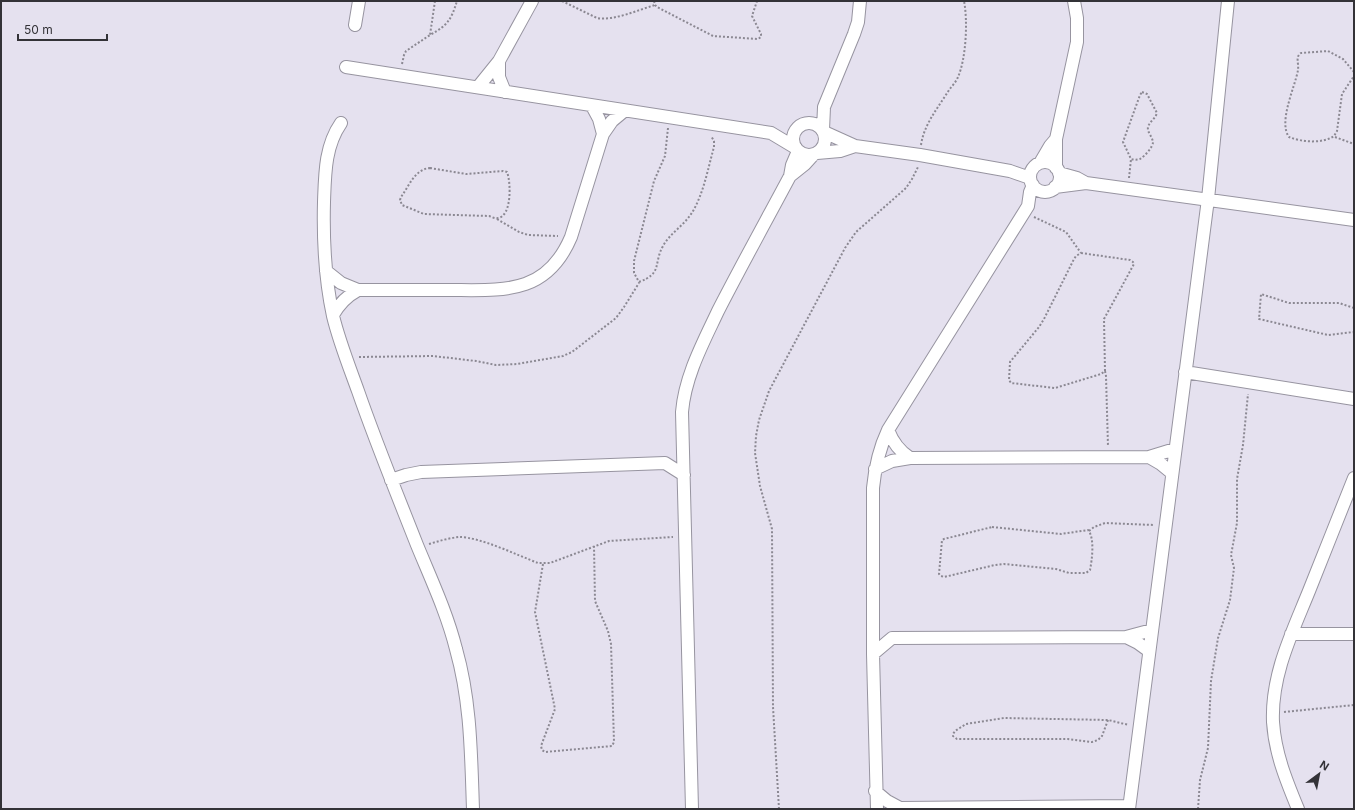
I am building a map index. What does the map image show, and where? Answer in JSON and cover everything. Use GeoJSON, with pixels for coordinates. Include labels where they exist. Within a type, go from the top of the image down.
{"type":"FeatureCollection","features":[{"type":"Feature","properties":{"kind":"street"},"geometry":{"type":"LineString","coordinates":[[355,25],[359,1]]}},
{"type":"Feature","properties":{"kind":"street"},"geometry":{"type":"LineString","coordinates":[[478,88],[499,61],[532,1]]}},
{"type":"Feature","properties":{"kind":"street"},"geometry":{"type":"LineString","coordinates":[[790,176],[800,169],[825,144],[824,107],[854,34],[858,22],[860,1]]}},
{"type":"Feature","properties":{"kind":"street"},"geometry":{"type":"LineString","coordinates":[[1026,209],[1042,197],[1059,181],[1056,139],[1077,42],[1077,18],[1074,1]]}},
{"type":"Feature","properties":{"kind":"street"},"geometry":{"type":"LineString","coordinates":[[875,791],[898,808],[1129,808],[1208,199],[1228,1]]}},
{"type":"Feature","properties":{"kind":"street"},"geometry":{"type":"LineString","coordinates":[[499,61],[499,77],[505,92]]}},
{"type":"Feature","properties":{"kind":"street"},"geometry":{"type":"LineString","coordinates":[[346,67],[771,133],[806,155],[840,151],[855,146]]}},
{"type":"Feature","properties":{"kind":"street"},"geometry":{"type":"LineString","coordinates":[[592,106],[600,119],[603,134]]}},
{"type":"Feature","properties":{"kind":"street"},"geometry":{"type":"LineString","coordinates":[[692,809],[682,412],[683,400],[688,379],[709,329],[790,176],[797,149],[793,142],[795,130],[814,113],[824,107]]}},
{"type":"Feature","properties":{"kind":"street"},"geometry":{"type":"LineString","coordinates":[[326,271],[341,283],[358,290],[498,290],[510,289],[533,281],[552,267],[563,253],[571,237],[603,134],[612,121],[624,110]]}},
{"type":"Feature","properties":{"kind":"street"},"geometry":{"type":"LineString","coordinates":[[341,122],[332,139],[327,157],[324,210],[326,271],[333,315],[345,356],[377,446],[449,625],[462,674],[470,727],[473,809]]}},
{"type":"Feature","properties":{"kind":"street"},"geometry":{"type":"LineString","coordinates":[[771,133],[803,124],[816,124],[824,131],[855,146],[920,155],[1010,171],[1031,182],[1039,190],[1086,183],[1354,220]]}},
{"type":"Feature","properties":{"kind":"street"},"geometry":{"type":"LineString","coordinates":[[877,809],[875,791],[873,654],[874,469],[882,443],[888,430],[1026,209],[1031,182],[1031,172],[1056,139]]}},
{"type":"Feature","properties":{"kind":"street"},"geometry":{"type":"LineString","coordinates":[[1010,171],[1022,167],[1051,164],[1058,171],[1086,183]]}},
{"type":"Feature","properties":{"kind":"street"},"geometry":{"type":"LineString","coordinates":[[333,315],[336,308],[346,298],[358,290]]}},
{"type":"Feature","properties":{"kind":"street"},"geometry":{"type":"LineString","coordinates":[[1185,372],[1354,399]]}},
{"type":"Feature","properties":{"kind":"street"},"geometry":{"type":"LineString","coordinates":[[888,430],[891,439],[896,446],[910,458]]}},
{"type":"Feature","properties":{"kind":"street"},"geometry":{"type":"LineString","coordinates":[[391,480],[421,472],[664,463],[675,457],[683,449]]}},
{"type":"Feature","properties":{"kind":"street"},"geometry":{"type":"LineString","coordinates":[[874,469],[892,461],[910,458],[1149,458],[1175,449]]}},
{"type":"Feature","properties":{"kind":"street"},"geometry":{"type":"LineString","coordinates":[[1149,458],[1161,464],[1172,473]]}},
{"type":"Feature","properties":{"kind":"street"},"geometry":{"type":"LineString","coordinates":[[664,463],[684,475]]}},
{"type":"Feature","properties":{"kind":"street"},"geometry":{"type":"LineString","coordinates":[[1298,809],[1283,774],[1278,755],[1273,713],[1275,687],[1283,653],[1354,478]]}},
{"type":"Feature","properties":{"kind":"street"},"geometry":{"type":"LineString","coordinates":[[873,626],[892,638],[1126,638],[1152,630]]}},
{"type":"Feature","properties":{"kind":"street"},"geometry":{"type":"LineString","coordinates":[[1291,634],[1354,634]]}},
{"type":"Feature","properties":{"kind":"street"},"geometry":{"type":"LineString","coordinates":[[873,654],[892,638]]}},
{"type":"Feature","properties":{"kind":"street"},"geometry":{"type":"LineString","coordinates":[[1126,638],[1138,643],[1149,651]]}},
{"type":"Feature","properties":{"kind":"path"},"geometry":{"type":"LineString","coordinates":[[430,35],[435,1]]}},
{"type":"Feature","properties":{"kind":"path"},"geometry":{"type":"LineString","coordinates":[[400,76],[404,53],[449,21],[452,17],[456,1]]}},
{"type":"Feature","properties":{"kind":"path"},"geometry":{"type":"LineString","coordinates":[[562,1],[597,18],[612,17],[655,5],[713,36],[758,39],[761,34],[752,16],[757,1]]}},
{"type":"Feature","properties":{"kind":"path"},"geometry":{"type":"LineString","coordinates":[[654,1],[655,5]]}},
{"type":"Feature","properties":{"kind":"path"},"geometry":{"type":"LineString","coordinates":[[779,809],[773,706],[772,529],[760,486],[755,453],[759,420],[775,379],[845,248],[856,232],[906,188],[917,170],[922,136],[927,125],[958,78],[962,64],[966,33],[964,1]]}},
{"type":"Feature","properties":{"kind":"path"},"geometry":{"type":"LineString","coordinates":[[1354,72],[1343,59],[1328,51],[1301,53],[1298,56],[1298,70],[1285,116],[1287,134],[1291,138],[1302,140],[1323,140],[1334,136],[1337,131],[1342,94],[1354,76]]}},
{"type":"Feature","properties":{"kind":"path"},"geometry":{"type":"LineString","coordinates":[[1128,188],[1131,159],[1123,142],[1140,94],[1145,92],[1157,113],[1148,127],[1153,143],[1152,147],[1141,158],[1138,160],[1131,159]]}},
{"type":"Feature","properties":{"kind":"path"},"geometry":{"type":"LineString","coordinates":[[639,282],[634,273],[634,261],[654,181],[665,156],[669,117]]}},
{"type":"Feature","properties":{"kind":"path"},"geometry":{"type":"LineString","coordinates":[[345,356],[433,356],[462,359],[496,366],[563,356],[572,352],[616,318],[639,282],[648,279],[654,273],[663,246],[689,217],[697,204],[715,144],[710,134],[710,124]]}},
{"type":"Feature","properties":{"kind":"path"},"geometry":{"type":"LineString","coordinates":[[1334,136],[1354,144]]}},
{"type":"Feature","properties":{"kind":"path"},"geometry":{"type":"LineString","coordinates":[[496,219],[500,218],[504,214],[510,202],[509,176],[507,172],[503,171],[466,174],[425,169],[417,173],[400,200],[405,207],[424,214],[483,216],[496,219],[519,232],[528,235],[571,237]]}},
{"type":"Feature","properties":{"kind":"path"},"geometry":{"type":"LineString","coordinates":[[1026,209],[1066,232],[1081,253]]}},
{"type":"Feature","properties":{"kind":"path"},"geometry":{"type":"LineString","coordinates":[[1105,371],[1101,374],[1055,388],[1013,383],[1009,380],[1010,362],[1039,327],[1074,259],[1081,253],[1130,260],[1134,264],[1104,319],[1108,458]]}},
{"type":"Feature","properties":{"kind":"path"},"geometry":{"type":"LineString","coordinates":[[1354,308],[1338,303],[1289,303],[1261,294],[1259,319],[1328,335],[1354,332]]}},
{"type":"Feature","properties":{"kind":"path"},"geometry":{"type":"LineString","coordinates":[[1198,809],[1200,780],[1208,748],[1211,681],[1218,638],[1230,600],[1234,568],[1231,555],[1237,523],[1237,480],[1243,445],[1249,382]]}},
{"type":"Feature","properties":{"kind":"path"},"geometry":{"type":"LineString","coordinates":[[1089,531],[1092,554],[1090,570],[1086,574],[1069,573],[1056,569],[1004,564],[944,577],[940,575],[942,542],[944,539],[992,527],[1061,534],[1075,533],[1086,530],[1089,531],[1094,527],[1105,523],[1165,526]]}},
{"type":"Feature","properties":{"kind":"path"},"geometry":{"type":"LineString","coordinates":[[418,546],[450,538],[467,538],[477,540],[543,564],[550,563],[594,546],[618,540],[686,536]]}},
{"type":"Feature","properties":{"kind":"path"},"geometry":{"type":"LineString","coordinates":[[543,564],[535,612],[555,709],[541,746],[542,750],[544,752],[612,746],[614,742],[611,644],[608,631],[595,601],[594,546]]}},
{"type":"Feature","properties":{"kind":"path"},"geometry":{"type":"LineString","coordinates":[[1273,713],[1354,705]]}},
{"type":"Feature","properties":{"kind":"path"},"geometry":{"type":"LineString","coordinates":[[1108,720],[1102,736],[1098,740],[1092,742],[1068,739],[957,739],[953,734],[966,724],[1004,718],[1108,720],[1139,727]]}}]}
